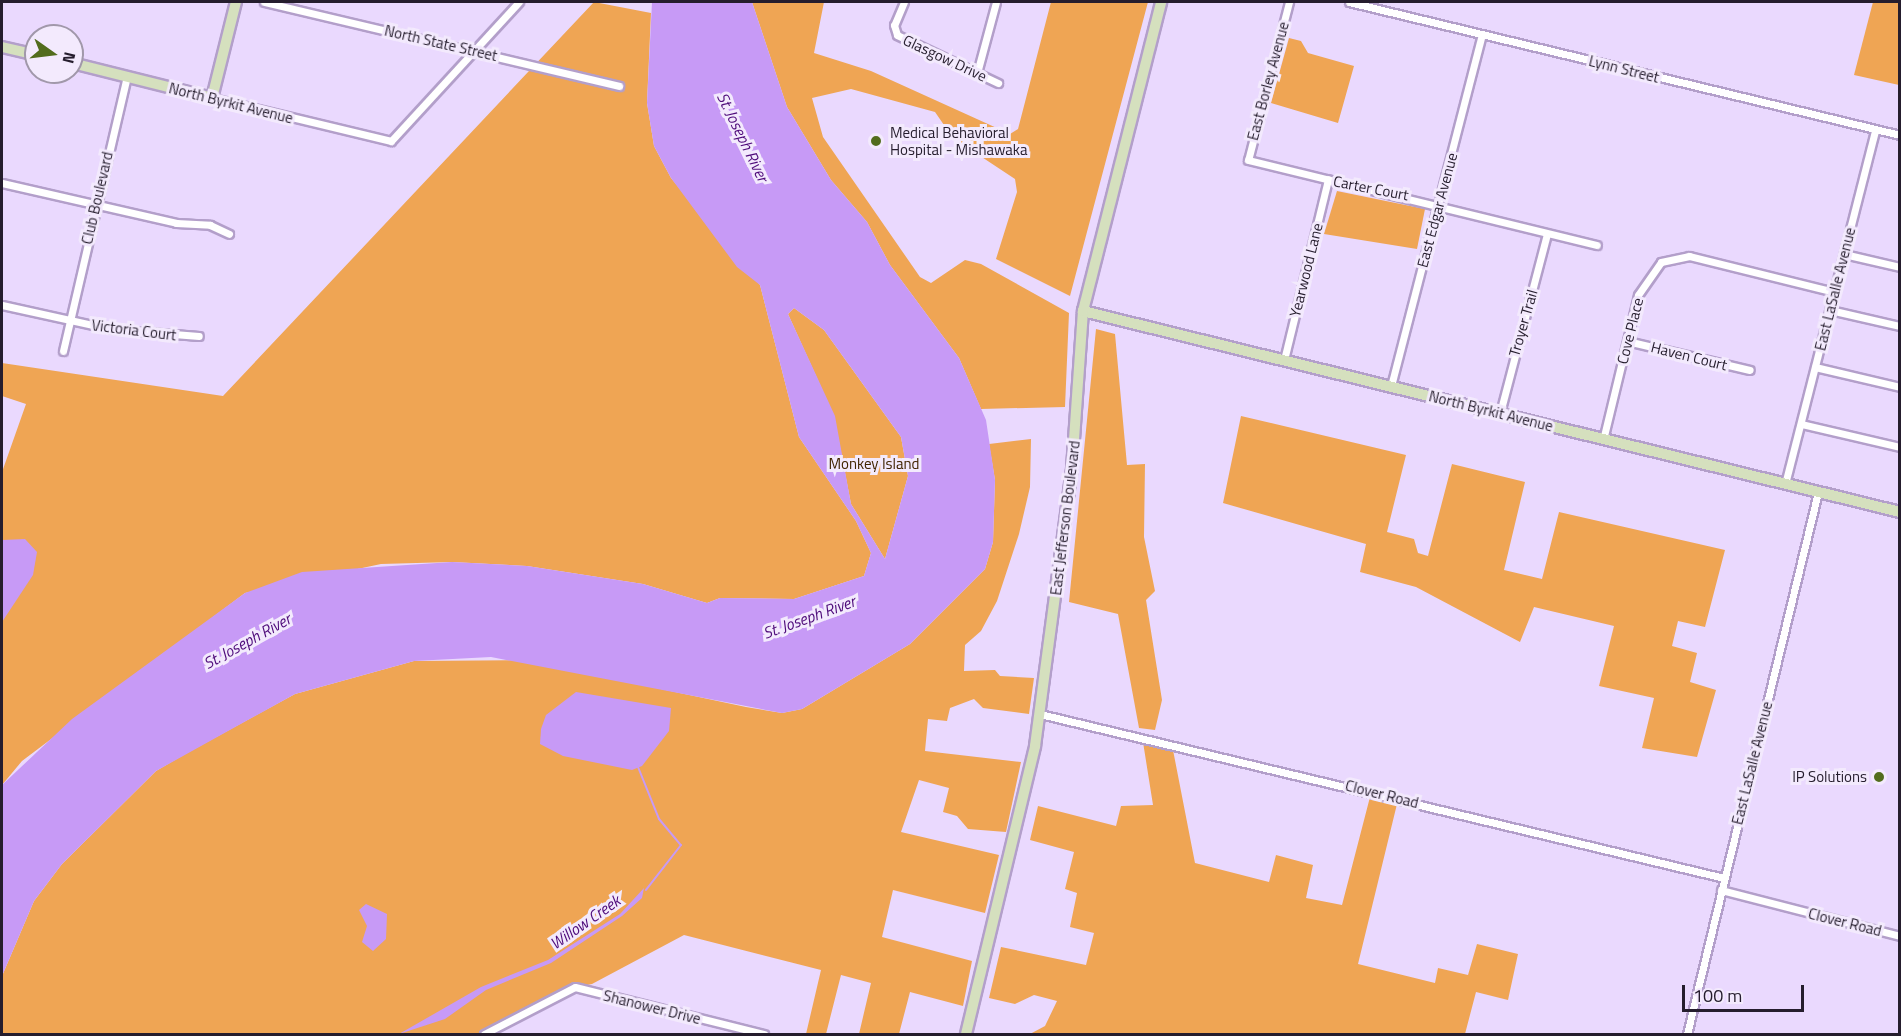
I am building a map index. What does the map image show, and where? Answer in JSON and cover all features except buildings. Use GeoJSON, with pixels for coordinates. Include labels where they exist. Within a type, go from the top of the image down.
{"type":"FeatureCollection","features":[{"type":"Feature","properties":{"kind":"street"},"geometry":{"type":"LineString","coordinates":[[212,98],[236,2]]}},
{"type":"Feature","properties":{"kind":"street","name":"North State Street"},"geometry":{"type":"LineString","coordinates":[[264,2],[619,86]]}},
{"type":"Feature","properties":{"kind":"street"},"geometry":{"type":"LineString","coordinates":[[476,51],[519,2]]}},
{"type":"Feature","properties":{"kind":"street","name":"Glasgow Drive"},"geometry":{"type":"LineString","coordinates":[[904,2],[894,31],[998,83]]}},
{"type":"Feature","properties":{"kind":"street"},"geometry":{"type":"LineString","coordinates":[[977,73],[996,2]]}},
{"type":"Feature","properties":{"kind":"street","name":"East Jefferson Boulevard"},"geometry":{"type":"LineString","coordinates":[[966,1035],[1022,811],[1040,714],[1072,468],[1083,311],[1161,2]]}},
{"type":"Feature","properties":{"kind":"street","name":"East Borley Avenue"},"geometry":{"type":"LineString","coordinates":[[1248,160],[1289,2]]}},
{"type":"Feature","properties":{"kind":"street","name":"Lynn Street"},"geometry":{"type":"LineString","coordinates":[[1349,2],[1899,135]]}},
{"type":"Feature","properties":{"kind":"street","name":"East Edgar Avenue"},"geometry":{"type":"LineString","coordinates":[[1391,386],[1482,35]]}},
{"type":"Feature","properties":{"kind":"street"},"geometry":{"type":"LineString","coordinates":[[2,47],[24,52]]}},
{"type":"Feature","properties":{"kind":"street","name":"North Byrkit Avenue"},"geometry":{"type":"LineString","coordinates":[[84,66],[391,141],[476,51]]}},
{"type":"Feature","properties":{"kind":"street","name":"Club Boulevard"},"geometry":{"type":"LineString","coordinates":[[63,351],[127,77]]}},
{"type":"Feature","properties":{"kind":"street","name":"East LaSalle Avenue"},"geometry":{"type":"LineString","coordinates":[[1785,484],[1875,130]]}},
{"type":"Feature","properties":{"kind":"street","name":"Carter Court"},"geometry":{"type":"LineString","coordinates":[[1248,160],[1439,203],[1547,234],[1597,245]]}},
{"type":"Feature","properties":{"kind":"street","name":"Yearwood Lane"},"geometry":{"type":"LineString","coordinates":[[1284,360],[1328,179]]}},
{"type":"Feature","properties":{"kind":"street"},"geometry":{"type":"LineString","coordinates":[[2,183],[176,223],[210,225],[229,234]]}},
{"type":"Feature","properties":{"kind":"street","name":"Troyer Trail"},"geometry":{"type":"LineString","coordinates":[[1500,413],[1547,234]]}},
{"type":"Feature","properties":{"kind":"street"},"geometry":{"type":"LineString","coordinates":[[1844,254],[1899,267]]}},
{"type":"Feature","properties":{"kind":"street","name":"Cove Place"},"geometry":{"type":"LineString","coordinates":[[1603,440],[1627,341],[1646,279],[1671,258],[1689,256],[1834,292]]}},
{"type":"Feature","properties":{"kind":"street","name":"Victoria Court"},"geometry":{"type":"LineString","coordinates":[[2,305],[69,321],[199,336]]}},
{"type":"Feature","properties":{"kind":"street"},"geometry":{"type":"LineString","coordinates":[[1830,310],[1899,326]]}},
{"type":"Feature","properties":{"kind":"street","name":"North Byrkit Avenue"},"geometry":{"type":"LineString","coordinates":[[1083,311],[1899,512]]}},
{"type":"Feature","properties":{"kind":"street","name":"Haven Court"},"geometry":{"type":"LineString","coordinates":[[1627,341],[1750,370]]}},
{"type":"Feature","properties":{"kind":"street"},"geometry":{"type":"LineString","coordinates":[[1815,367],[1899,387]]}},
{"type":"Feature","properties":{"kind":"street"},"geometry":{"type":"LineString","coordinates":[[1800,424],[1899,447]]}},
{"type":"Feature","properties":{"kind":"street","name":"East LaSalle Avenue"},"geometry":{"type":"LineString","coordinates":[[1687,1035],[1818,492]]}},
{"type":"Feature","properties":{"kind":"street","name":"Clover Road"},"geometry":{"type":"LineString","coordinates":[[1040,714],[1724,878]]}},
{"type":"Feature","properties":{"kind":"street","name":"Clover Road"},"geometry":{"type":"LineString","coordinates":[[1721,890],[1899,936]]}},
{"type":"Feature","properties":{"kind":"street","name":"Shanower Drive"},"geometry":{"type":"LineString","coordinates":[[484,1035],[575,987],[764,1035]]}},
{"type":"Feature","properties":{"kind":"green space"},"geometry":{"type":"Polygon","coordinates":[[[594,2],[651,13],[647,103],[654,146],[671,178],[760,285],[799,437],[856,521],[871,553],[864,576],[794,599],[720,598],[707,603],[643,584],[527,566],[452,562],[381,564],[245,593],[22,761],[2,785],[2,472],[26,404],[2,396],[2,363],[223,396],[594,2]]]}},
{"type":"Feature","properties":{"kind":"green space"},"geometry":{"type":"Polygon","coordinates":[[[752,2],[824,2],[814,53],[871,71],[1010,134],[1018,129],[1051,2],[1148,2],[1070,296],[996,259],[1017,192],[1015,179],[953,138],[935,112],[851,89],[812,98],[823,137],[920,277],[931,283],[965,260],[981,264],[1069,313],[1065,407],[981,409],[959,358],[890,265],[867,222],[831,180],[787,107],[752,2]]]}},
{"type":"Feature","properties":{"kind":"green space"},"geometry":{"type":"Polygon","coordinates":[[[1873,2],[1899,2],[1899,85],[1854,75],[1873,2]]]}},
{"type":"Feature","properties":{"kind":"green space"},"geometry":{"type":"Polygon","coordinates":[[[1289,38],[1301,41],[1308,53],[1354,66],[1338,123],[1271,103],[1289,38]]]}},
{"type":"Feature","properties":{"kind":"green space"},"geometry":{"type":"Polygon","coordinates":[[[1337,191],[1425,209],[1417,249],[1324,234],[1337,191]]]}},
{"type":"Feature","properties":{"kind":"green space","name":"Monkey Island"},"geometry":{"type":"Polygon","coordinates":[[[794,308],[824,330],[901,437],[908,476],[885,559],[851,504],[834,416],[788,314],[794,308]]]}},
{"type":"Feature","properties":{"kind":"green space"},"geometry":{"type":"Polygon","coordinates":[[[1096,329],[1115,334],[1127,465],[1145,464],[1144,537],[1155,591],[1146,600],[1162,700],[1155,730],[1139,728],[1118,614],[1069,602],[1096,329]]]}},
{"type":"Feature","properties":{"kind":"green space"},"geometry":{"type":"Polygon","coordinates":[[[1241,416],[1406,455],[1387,532],[1414,539],[1418,553],[1428,556],[1452,464],[1525,482],[1504,570],[1542,579],[1559,512],[1725,550],[1705,627],[1678,621],[1672,646],[1697,653],[1690,682],[1716,690],[1697,757],[1642,748],[1654,698],[1599,686],[1614,626],[1534,607],[1520,642],[1416,587],[1360,572],[1366,544],[1223,503],[1241,416]]]}},
{"type":"Feature","properties":{"kind":"green space"},"geometry":{"type":"Polygon","coordinates":[[[1031,439],[1030,487],[1019,534],[997,601],[981,631],[965,645],[964,671],[995,670],[1000,676],[1034,678],[1029,714],[983,708],[974,699],[950,708],[947,721],[928,719],[925,751],[1021,762],[1006,832],[968,829],[957,816],[943,812],[949,788],[919,780],[901,832],[999,855],[985,913],[893,890],[882,937],[972,961],[963,1006],[910,992],[899,1034],[859,1034],[871,983],[841,975],[826,1034],[806,1034],[821,970],[684,935],[592,984],[567,989],[485,1034],[3,1034],[2,976],[34,901],[62,864],[156,771],[185,754],[295,694],[414,661],[524,660],[746,707],[782,713],[802,709],[910,644],[985,569],[993,542],[995,480],[989,444],[1031,439]]]}},
{"type":"Feature","properties":{"kind":"green space"},"geometry":{"type":"Polygon","coordinates":[[[1143,742],[1173,750],[1195,863],[1269,882],[1276,855],[1313,865],[1306,898],[1342,905],[1370,797],[1397,804],[1358,964],[1435,983],[1438,968],[1468,975],[1477,944],[1518,954],[1508,1000],[1476,992],[1465,1034],[1030,1034],[1045,1026],[1057,1001],[1034,995],[1015,1004],[989,998],[1001,947],[1086,965],[1094,933],[1070,927],[1077,893],[1065,889],[1074,852],[1030,840],[1038,806],[1116,826],[1121,806],[1153,805],[1143,742]]]}},
{"type":"Feature","properties":{"kind":"water","name":"St. Joseph River"},"geometry":{"type":"Polygon","coordinates":[[[652,2],[752,2],[787,107],[831,180],[867,222],[890,265],[959,358],[986,420],[995,480],[993,542],[985,569],[910,644],[802,709],[782,713],[491,657],[414,661],[295,694],[156,771],[62,864],[34,901],[2,976],[2,785],[72,719],[245,593],[302,572],[452,562],[527,566],[643,584],[707,603],[720,598],[794,599],[864,576],[871,553],[856,521],[799,437],[760,285],[737,267],[671,178],[654,146],[647,103],[652,2]],[[794,308],[788,314],[835,416],[851,504],[885,559],[908,476],[901,437],[824,330],[794,308]]]}},
{"type":"Feature","properties":{"kind":"water"},"geometry":{"type":"Polygon","coordinates":[[[25,539],[37,552],[33,575],[2,622],[2,540],[25,539]]]}},
{"type":"Feature","properties":{"kind":"water"},"geometry":{"type":"Polygon","coordinates":[[[576,692],[671,708],[669,731],[642,766],[632,770],[563,756],[540,744],[541,729],[546,715],[576,692]]]}},
{"type":"Feature","properties":{"kind":"water"},"geometry":{"type":"Polygon","coordinates":[[[644,888],[642,898],[622,916],[551,963],[486,990],[445,1019],[399,1034],[481,987],[548,960],[620,914],[644,888]]]}},
{"type":"Feature","properties":{"kind":"water"},"geometry":{"type":"Polygon","coordinates":[[[366,904],[387,914],[386,939],[373,951],[362,942],[367,926],[359,910],[366,904]]]}},
{"type":"Feature","properties":{"kind":"waterway","name":"Willow Creek"},"geometry":{"type":"LineString","coordinates":[[638,767],[659,819],[681,845],[646,890]]}},
{"type":"Feature","properties":{"kind":"place","name":"Medical Behavioral Hospital - Mishawaka"},"geometry":{"type":"Point","coordinates":[876,141]}},
{"type":"Feature","properties":{"kind":"place","name":"IP Solutions"},"geometry":{"type":"Point","coordinates":[1879,777]}}]}
